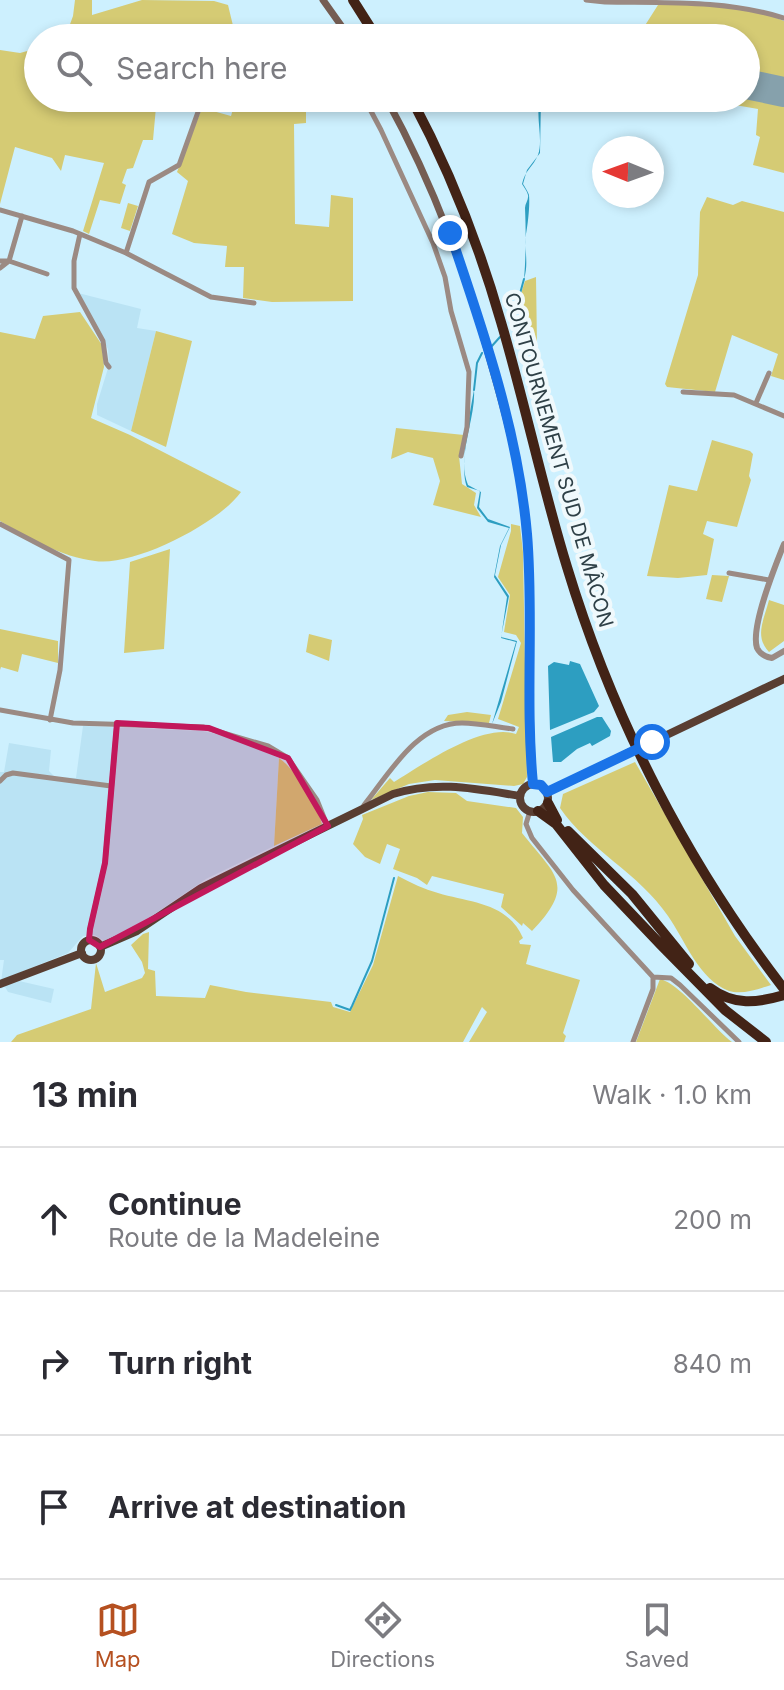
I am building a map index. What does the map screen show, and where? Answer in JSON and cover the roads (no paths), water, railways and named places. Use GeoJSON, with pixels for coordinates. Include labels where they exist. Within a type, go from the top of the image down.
{"type":"FeatureCollection","features":[{"type":"Feature","properties":{"kind":"highway"},"geometry":{"type":"LineString","coordinates":[[353,0],[368,24]]}},
{"type":"Feature","properties":{"kind":"highway"},"geometry":{"type":"LineString","coordinates":[[361,0],[376,24]]}},
{"type":"Feature","properties":{"kind":"highway","name":"CONTOURNEMENT SUD DE MÂCON"},"geometry":{"type":"LineString","coordinates":[[418,112],[452,183],[486,272],[564,558],[615,700],[683,838],[782,994]]}},
{"type":"Feature","properties":{"kind":"highway","name":"CONTOURNEMENT SUD DE MÂCON"},"geometry":{"type":"LineString","coordinates":[[425,112],[463,194],[489,264],[517,355],[571,559],[609,669],[643,748],[688,832],[735,909],[784,979]]}},
{"type":"Feature","properties":{"kind":"highway"},"geometry":{"type":"LineString","coordinates":[[547,797],[559,822],[632,894],[709,987],[735,1001],[756,1002],[782,994]]}},
{"type":"Feature","properties":{"kind":"highway"},"geometry":{"type":"LineString","coordinates":[[534,811],[556,824],[604,885],[661,945],[725,1010],[766,1042]]}},
{"type":"Feature","properties":{"kind":"main road"},"geometry":{"type":"LineString","coordinates":[[323,0],[340,24]]}},
{"type":"Feature","properties":{"kind":"main road"},"geometry":{"type":"LineString","coordinates":[[393,112],[450,233],[482,330],[517,465],[529,567],[528,718],[533,784]]}},
{"type":"Feature","properties":{"kind":"main road"},"geometry":{"type":"LineString","coordinates":[[547,797],[541,785],[533,784],[526,786],[520,796],[522,805],[534,811],[547,797],[628,753],[784,679]]}},
{"type":"Feature","properties":{"kind":"main road"},"geometry":{"type":"LineString","coordinates":[[100,947],[137,931],[201,888],[393,794],[428,786],[453,786],[520,796]]}},
{"type":"Feature","properties":{"kind":"main road"},"geometry":{"type":"LineString","coordinates":[[89,940],[100,947],[100,953],[92,959],[82,953],[82,946],[89,940]]}},
{"type":"Feature","properties":{"kind":"main road"},"geometry":{"type":"LineString","coordinates":[[0,984],[82,953]]}},
{"type":"Feature","properties":{"kind":"street"},"geometry":{"type":"LineString","coordinates":[[586,0],[720,1],[759,8],[784,18]]}},
{"type":"Feature","properties":{"kind":"street"},"geometry":{"type":"LineString","coordinates":[[126,253],[149,182],[179,165],[198,112]]}},
{"type":"Feature","properties":{"kind":"street"},"geometry":{"type":"LineString","coordinates":[[371,112],[433,243],[445,277],[451,311],[469,372],[467,427],[461,456]]}},
{"type":"Feature","properties":{"kind":"street"},"geometry":{"type":"LineString","coordinates":[[0,210],[80,234],[126,253],[207,295],[254,303]]}},
{"type":"Feature","properties":{"kind":"street"},"geometry":{"type":"LineString","coordinates":[[0,268],[9,261],[22,216]]}},
{"type":"Feature","properties":{"kind":"street"},"geometry":{"type":"LineString","coordinates":[[80,234],[74,261],[74,288],[86,315],[103,341],[109,367]]}},
{"type":"Feature","properties":{"kind":"street"},"geometry":{"type":"LineString","coordinates":[[0,261],[47,274]]}},
{"type":"Feature","properties":{"kind":"street"},"geometry":{"type":"LineString","coordinates":[[756,403],[769,373]]}},
{"type":"Feature","properties":{"kind":"street"},"geometry":{"type":"LineString","coordinates":[[683,392],[734,395],[784,416]]}},
{"type":"Feature","properties":{"kind":"street"},"geometry":{"type":"LineString","coordinates":[[0,524],[69,560],[60,670],[50,720]]}},
{"type":"Feature","properties":{"kind":"street"},"geometry":{"type":"LineString","coordinates":[[784,544],[769,580],[757,643],[765,656],[775,657],[784,651]]}},
{"type":"Feature","properties":{"kind":"street"},"geometry":{"type":"LineString","coordinates":[[729,573],[769,580]]}},
{"type":"Feature","properties":{"kind":"street"},"geometry":{"type":"LineString","coordinates":[[0,710],[50,720],[203,727],[268,746],[288,758],[317,800],[328,826]]}},
{"type":"Feature","properties":{"kind":"street"},"geometry":{"type":"LineString","coordinates":[[89,940],[105,863],[117,723]]}},
{"type":"Feature","properties":{"kind":"street"},"geometry":{"type":"LineString","coordinates":[[361,809],[419,739],[436,727],[463,723],[513,729]]}},
{"type":"Feature","properties":{"kind":"street"},"geometry":{"type":"LineString","coordinates":[[0,781],[13,773],[111,786]]}},
{"type":"Feature","properties":{"kind":"street"},"geometry":{"type":"LineString","coordinates":[[534,811],[526,826],[532,838],[573,890],[653,977],[653,989],[633,1042]]}},
{"type":"Feature","properties":{"kind":"street"},"geometry":{"type":"LineString","coordinates":[[653,977],[671,978],[739,1042]]}},
{"type":"Feature","properties":{"kind":"water"},"geometry":{"type":"Polygon","coordinates":[[[538,112],[541,112],[540,153],[537,157],[540,148],[538,112]]]}},
{"type":"Feature","properties":{"kind":"water"},"geometry":{"type":"Polygon","coordinates":[[[526,174],[523,184],[529,194],[529,204],[526,239],[525,208],[528,197],[522,184],[526,174]]]}},
{"type":"Feature","properties":{"kind":"water"},"geometry":{"type":"Polygon","coordinates":[[[474,390],[474,401],[465,458],[468,426],[474,390]]]}},
{"type":"Feature","properties":{"kind":"water"},"geometry":{"type":"Polygon","coordinates":[[[480,491],[479,507],[488,519],[510,527],[501,545],[495,575],[509,596],[502,634],[507,597],[494,577],[500,546],[509,528],[488,522],[477,508],[480,491]]]}},
{"type":"Feature","properties":{"kind":"water"},"geometry":{"type":"Polygon","coordinates":[[[501,637],[517,641],[492,724],[516,642],[501,637]]]}},
{"type":"Feature","properties":{"kind":"water"},"geometry":{"type":"Polygon","coordinates":[[[570,661],[580,664],[599,706],[594,712],[550,730],[548,666],[554,662],[569,665],[570,661]]]}},
{"type":"Feature","properties":{"kind":"water"},"geometry":{"type":"Polygon","coordinates":[[[602,717],[611,731],[610,736],[592,746],[590,743],[577,749],[561,762],[553,762],[551,737],[602,717]]]}},
{"type":"Feature","properties":{"kind":"waterway"},"geometry":{"type":"LineString","coordinates":[[513,319],[524,279]]}},
{"type":"Feature","properties":{"kind":"waterway"},"geometry":{"type":"LineString","coordinates":[[491,347],[500,337]]}},
{"type":"Feature","properties":{"kind":"waterway"},"geometry":{"type":"LineString","coordinates":[[474,390],[477,363],[482,353]]}},
{"type":"Feature","properties":{"kind":"waterway"},"geometry":{"type":"LineString","coordinates":[[336,1005],[350,1010],[352,1006],[372,961],[394,878]]}}]}
